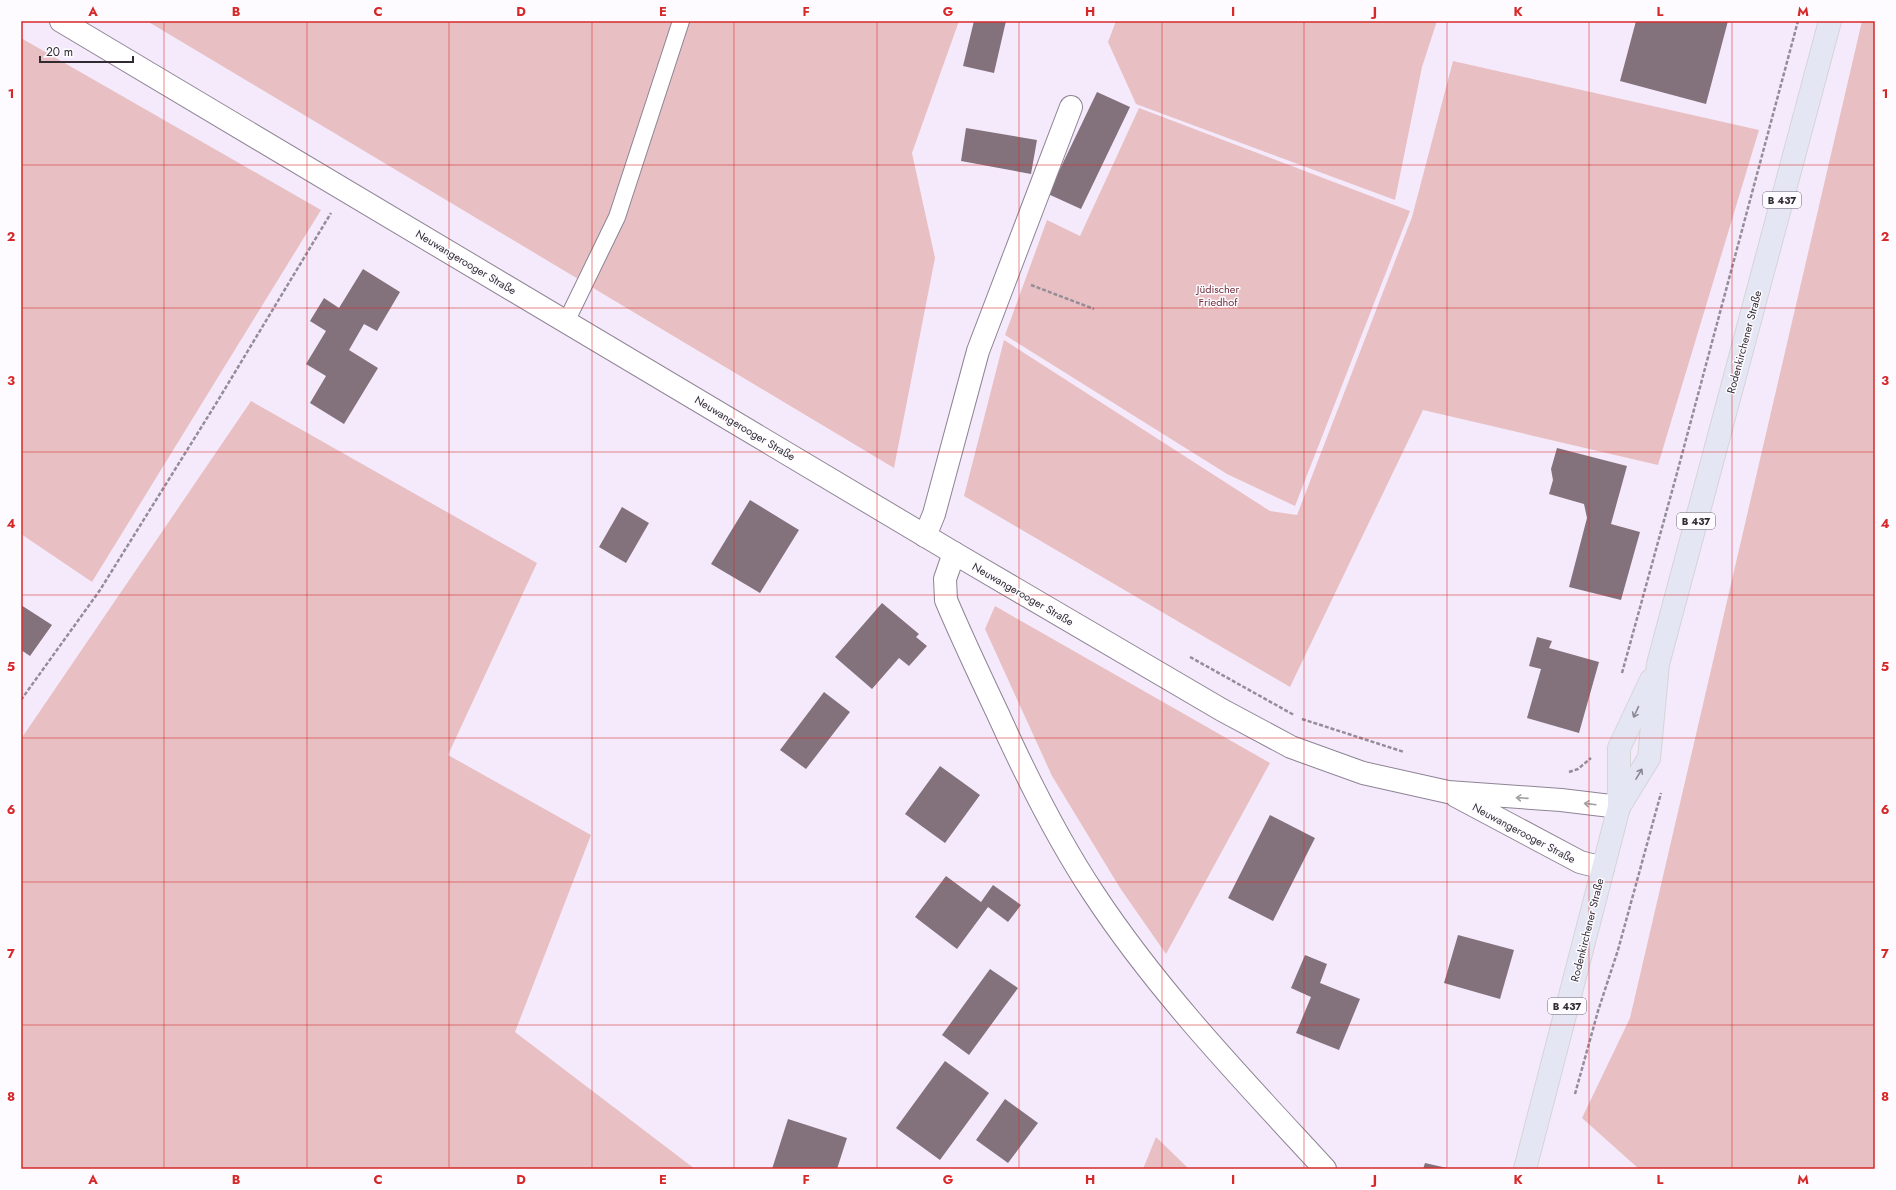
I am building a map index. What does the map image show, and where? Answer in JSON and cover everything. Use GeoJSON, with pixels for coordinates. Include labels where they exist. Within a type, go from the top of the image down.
{"type":"FeatureCollection","features":[{"type":"Feature","properties":{"kind":"main road","name":"Rodenkirchener Straße"},"geometry":{"type":"LineString","coordinates":[[1618,807],[1649,758],[1658,664],[1830,21]]}},
{"type":"Feature","properties":{"kind":"main road","name":"Rodenkirchener Straße"},"geometry":{"type":"LineString","coordinates":[[1525,1169],[1618,807],[1619,748],[1658,664]]}},
{"type":"Feature","properties":{"kind":"street","name":"Neuwangerooger Straße"},"geometry":{"type":"LineString","coordinates":[[61,21],[925,536],[1222,710],[1291,747],[1363,773],[1448,792],[1561,800],[1618,807]]}},
{"type":"Feature","properties":{"kind":"street"},"geometry":{"type":"LineString","coordinates":[[925,536],[934,514],[978,351],[1071,107]]}},
{"type":"Feature","properties":{"kind":"street"},"geometry":{"type":"LineString","coordinates":[[954,553],[945,579],[946,600],[1033,791],[1059,837],[1093,893],[1164,989],[1235,1071],[1325,1169]]}},
{"type":"Feature","properties":{"kind":"street","name":"Neuwangerooger Straße"},"geometry":{"type":"LineString","coordinates":[[1448,792],[1580,862],[1603,868]]}},
{"type":"Feature","properties":{"kind":"lane"},"geometry":{"type":"LineString","coordinates":[[566,322],[617,217],[681,21]]}},
{"type":"Feature","properties":{"kind":"path"},"geometry":{"type":"LineString","coordinates":[[1621,677],[1798,21]]}},
{"type":"Feature","properties":{"kind":"path"},"geometry":{"type":"LineString","coordinates":[[21,700],[100,590],[217,402],[344,190]]}},
{"type":"Feature","properties":{"kind":"path"},"geometry":{"type":"LineString","coordinates":[[1007,276],[1094,309]]}},
{"type":"Feature","properties":{"kind":"path"},"geometry":{"type":"LineString","coordinates":[[1184,654],[1302,720],[1405,752]]}},
{"type":"Feature","properties":{"kind":"path"},"geometry":{"type":"LineString","coordinates":[[1568,773],[1578,769],[1592,756]]}},
{"type":"Feature","properties":{"kind":"path"},"geometry":{"type":"LineString","coordinates":[[1573,1101],[1598,1011],[1620,942],[1663,786]]}},
{"type":"Feature","properties":{"kind":"green space"},"geometry":{"type":"Polygon","coordinates":[[[147,21],[959,21],[912,153],[935,258],[894,468],[147,21]]]}},
{"type":"Feature","properties":{"kind":"green space"},"geometry":{"type":"Polygon","coordinates":[[[1116,21],[1437,21],[1422,67],[1395,200],[1136,104],[1108,42],[1116,21]]]}},
{"type":"Feature","properties":{"kind":"green space"},"geometry":{"type":"Polygon","coordinates":[[[1862,21],[1875,21],[1875,1169],[1639,1169],[1582,1118],[1630,1018],[1862,21]]]}},
{"type":"Feature","properties":{"kind":"green space"},"geometry":{"type":"Polygon","coordinates":[[[21,38],[321,210],[92,582],[21,534],[21,38]]]}},
{"type":"Feature","properties":{"kind":"green space"},"geometry":{"type":"Polygon","coordinates":[[[1453,61],[1759,130],[1658,465],[1423,410],[1290,687],[964,496],[1004,340],[1270,511],[1297,515],[1412,217],[1453,61]]]}},
{"type":"Feature","properties":{"kind":"green space","name":"Jüdischer Friedhof"},"geometry":{"type":"Polygon","coordinates":[[[1139,108],[1410,211],[1295,506],[1227,474],[1005,335],[1047,220],[1080,236],[1139,108]]]}},
{"type":"Feature","properties":{"kind":"green space"},"geometry":{"type":"Polygon","coordinates":[[[251,401],[537,563],[448,755],[591,835],[515,1032],[695,1169],[21,1169],[21,739],[251,401]]]}},
{"type":"Feature","properties":{"kind":"green space"},"geometry":{"type":"Polygon","coordinates":[[[995,606],[1270,763],[1166,954],[1120,888],[1052,776],[985,629],[995,606]]]}},
{"type":"Feature","properties":{"kind":"green space"},"geometry":{"type":"Polygon","coordinates":[[[1156,1137],[1189,1169],[1143,1169],[1156,1137]]]}},
{"type":"Feature","properties":{"kind":"building"},"geometry":{"type":"Polygon","coordinates":[[[974,21],[1006,21],[994,73],[963,66],[974,21]]]}},
{"type":"Feature","properties":{"kind":"building"},"geometry":{"type":"Polygon","coordinates":[[[1636,21],[1728,21],[1706,104],[1620,81],[1636,21]]]}},
{"type":"Feature","properties":{"kind":"building"},"geometry":{"type":"Polygon","coordinates":[[[1097,92],[1130,107],[1081,209],[1048,194],[1097,92]]]}},
{"type":"Feature","properties":{"kind":"building"},"geometry":{"type":"Polygon","coordinates":[[[966,128],[1037,140],[1031,174],[961,161],[966,128]]]}},
{"type":"Feature","properties":{"kind":"building"},"geometry":{"type":"Polygon","coordinates":[[[363,269],[400,292],[377,331],[364,324],[349,350],[378,368],[344,424],[310,403],[326,376],[306,364],[326,331],[310,321],[324,298],[339,308],[363,269]]]}},
{"type":"Feature","properties":{"kind":"building"},"geometry":{"type":"Polygon","coordinates":[[[1557,448],[1627,466],[1611,524],[1640,532],[1621,600],[1569,587],[1587,518],[1584,504],[1549,494],[1553,480],[1551,469],[1557,448]]]}},
{"type":"Feature","properties":{"kind":"building"},"geometry":{"type":"Polygon","coordinates":[[[750,500],[799,530],[760,593],[711,564],[750,500]]]}},
{"type":"Feature","properties":{"kind":"building"},"geometry":{"type":"Polygon","coordinates":[[[622,507],[649,523],[626,563],[599,547],[622,507]]]}},
{"type":"Feature","properties":{"kind":"building"},"geometry":{"type":"Polygon","coordinates":[[[882,603],[919,634],[916,637],[927,646],[909,666],[899,658],[872,689],[835,657],[882,603]]]}},
{"type":"Feature","properties":{"kind":"building"},"geometry":{"type":"Polygon","coordinates":[[[21,605],[52,625],[30,656],[21,650],[21,605]]]}},
{"type":"Feature","properties":{"kind":"building"},"geometry":{"type":"Polygon","coordinates":[[[1537,637],[1552,641],[1549,648],[1599,662],[1579,733],[1527,718],[1541,669],[1529,666],[1537,637]]]}},
{"type":"Feature","properties":{"kind":"building"},"geometry":{"type":"Polygon","coordinates":[[[824,692],[850,712],[806,769],[780,750],[824,692]]]}},
{"type":"Feature","properties":{"kind":"building"},"geometry":{"type":"Polygon","coordinates":[[[940,766],[980,795],[945,843],[905,814],[940,766]]]}},
{"type":"Feature","properties":{"kind":"building"},"geometry":{"type":"Polygon","coordinates":[[[1270,815],[1315,838],[1273,921],[1228,898],[1270,815]]]}},
{"type":"Feature","properties":{"kind":"building"},"geometry":{"type":"Polygon","coordinates":[[[946,876],[981,902],[993,885],[1021,905],[1008,922],[988,907],[957,949],[915,917],[946,876]]]}},
{"type":"Feature","properties":{"kind":"building"},"geometry":{"type":"Polygon","coordinates":[[[1458,935],[1514,950],[1500,999],[1444,983],[1458,935]]]}},
{"type":"Feature","properties":{"kind":"building"},"geometry":{"type":"Polygon","coordinates":[[[1305,955],[1327,964],[1320,983],[1360,999],[1339,1050],[1296,1033],[1311,997],[1291,988],[1305,955]]]}},
{"type":"Feature","properties":{"kind":"building"},"geometry":{"type":"Polygon","coordinates":[[[990,969],[1018,988],[969,1055],[942,1035],[990,969]]]}},
{"type":"Feature","properties":{"kind":"building"},"geometry":{"type":"Polygon","coordinates":[[[945,1061],[989,1093],[940,1160],[896,1128],[945,1061]]]}},
{"type":"Feature","properties":{"kind":"building"},"geometry":{"type":"Polygon","coordinates":[[[1005,1099],[1038,1123],[1008,1163],[976,1140],[1005,1099]]]}},
{"type":"Feature","properties":{"kind":"building"},"geometry":{"type":"Polygon","coordinates":[[[788,1119],[847,1138],[837,1169],[772,1169],[788,1119]]]}},
{"type":"Feature","properties":{"kind":"building"},"geometry":{"type":"Polygon","coordinates":[[[1425,1163],[1447,1168],[1447,1169],[1423,1169],[1425,1163]]]}}]}
